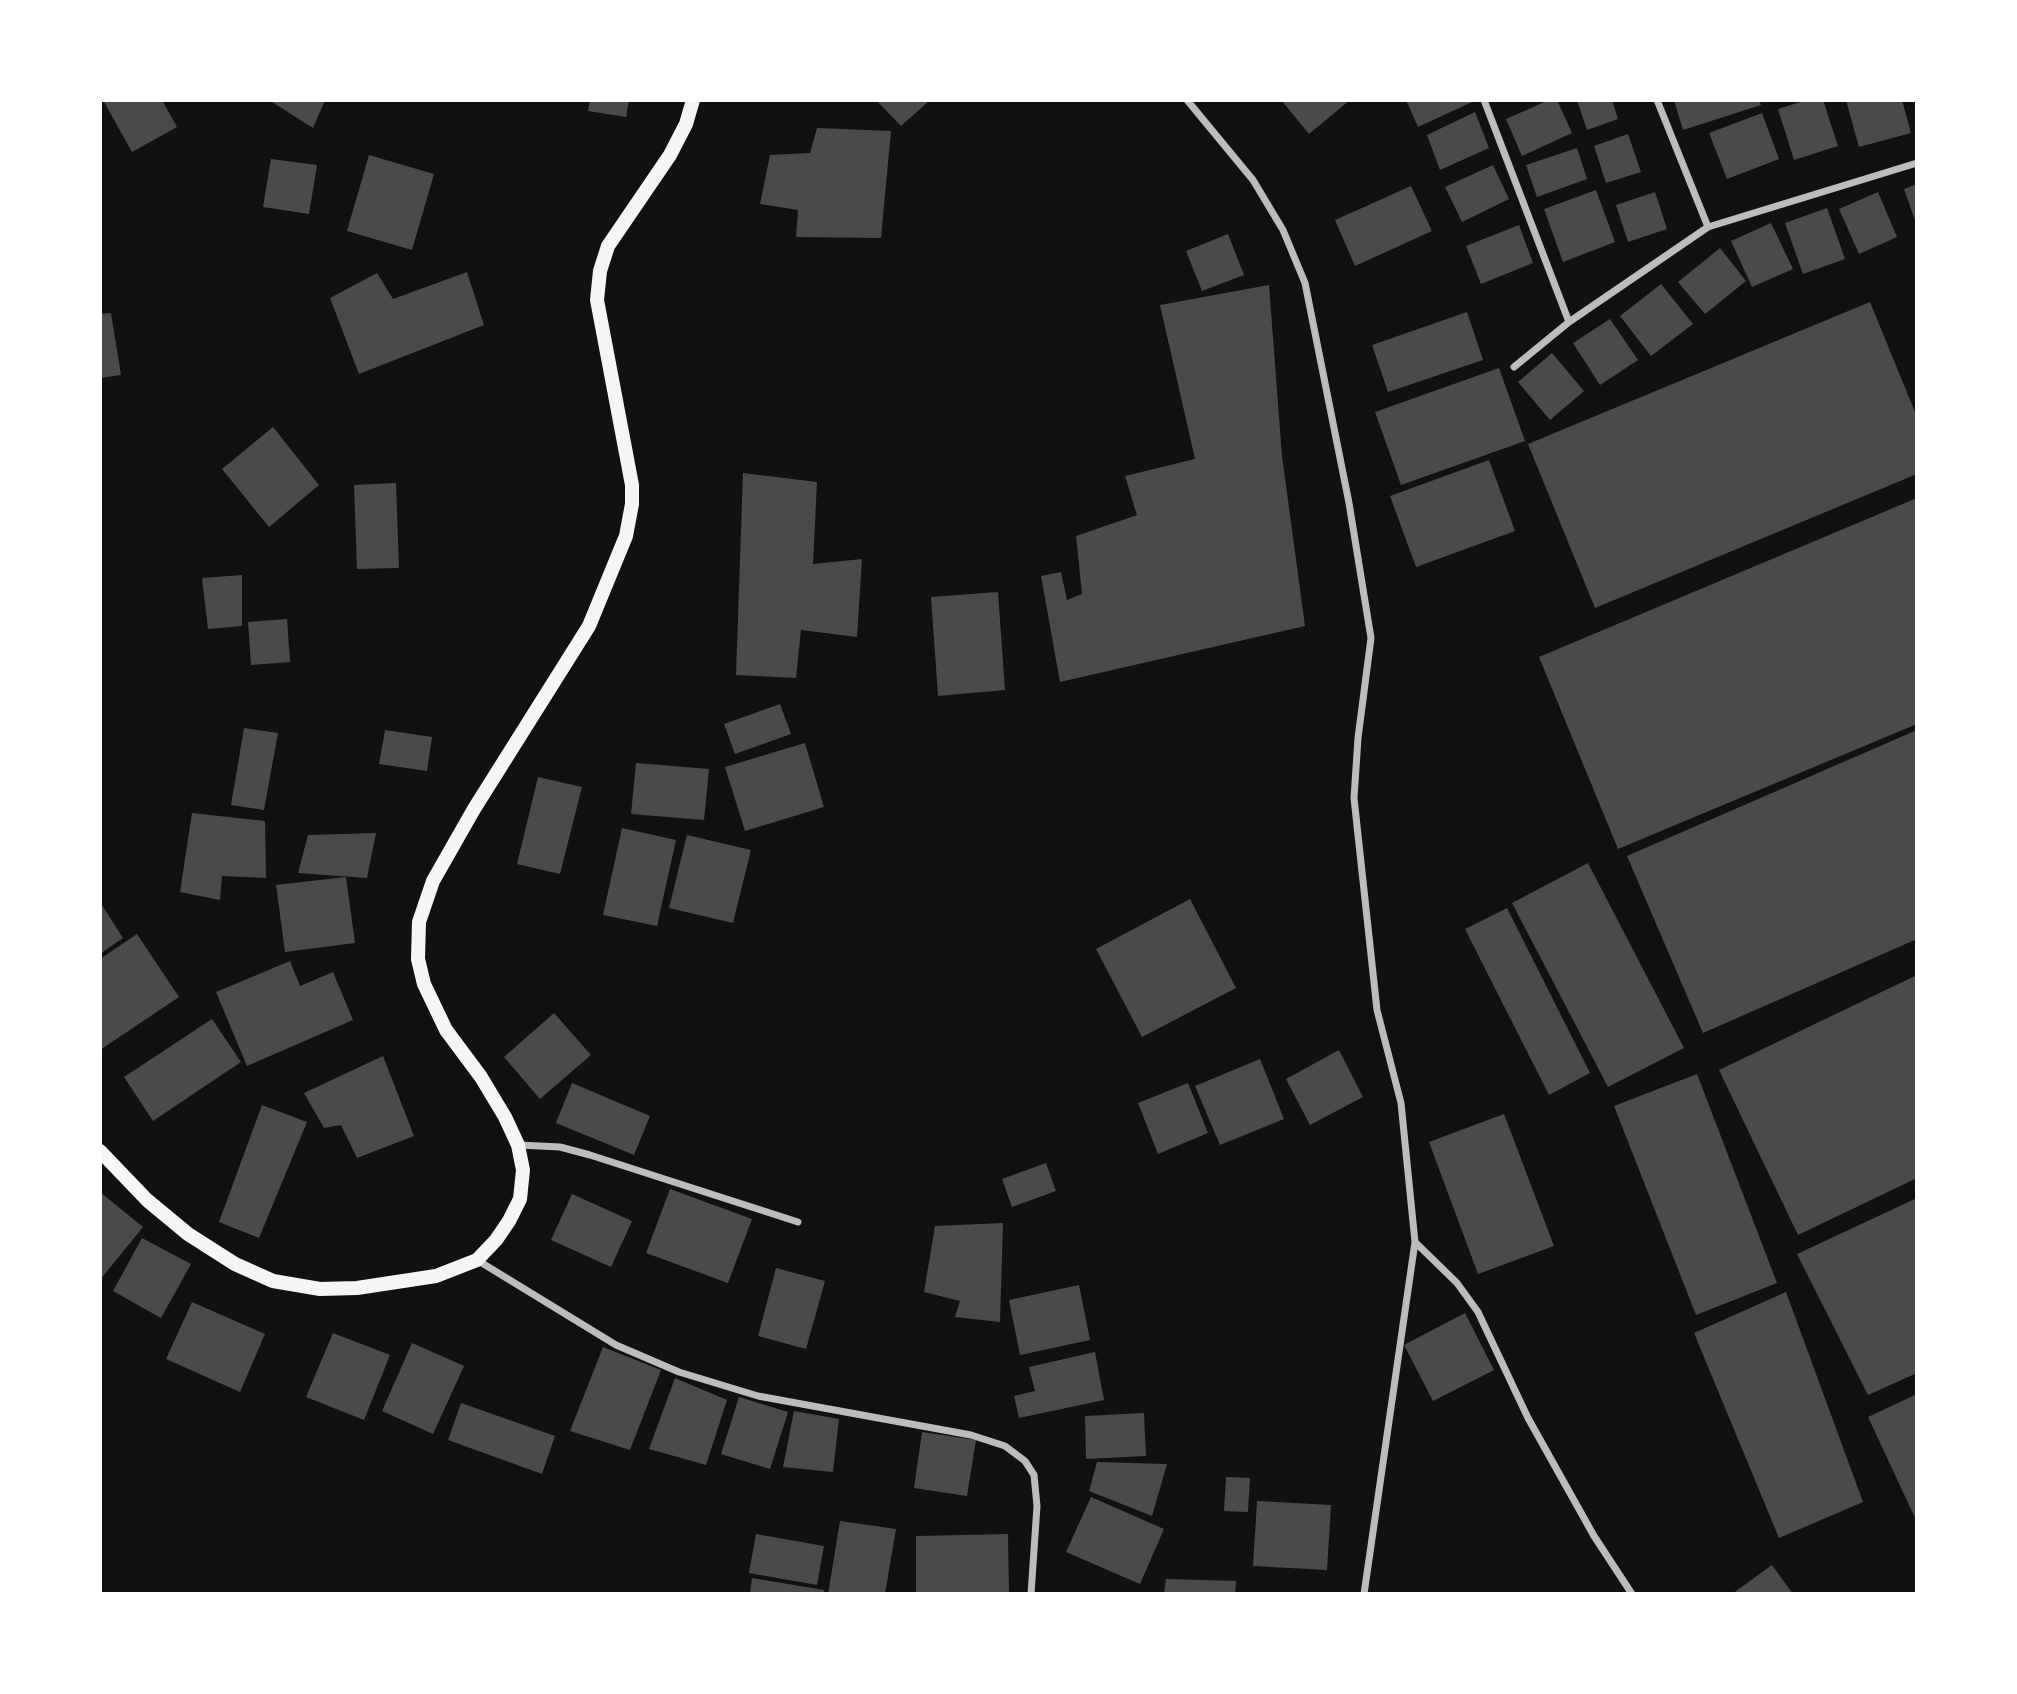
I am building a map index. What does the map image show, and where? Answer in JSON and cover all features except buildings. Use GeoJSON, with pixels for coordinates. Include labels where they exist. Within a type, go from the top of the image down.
{"type":"FeatureCollection","features":[{"type":"Feature","properties":{"kind":"main road"},"geometry":{"type":"LineString","coordinates":[[100,1151],[147,1200],[188,1234],[235,1264],[273,1281],[320,1289],[357,1288],[436,1276],[477,1259],[503,1230],[520,1199],[523,1170],[518,1145],[506,1117],[446,1030],[424,984],[418,959],[419,922],[433,881],[474,809],[589,626],[626,536],[632,504],[632,485],[597,300],[600,271],[608,246],[670,155],[686,124],[693,100]]}},
{"type":"Feature","properties":{"kind":"street"},"geometry":{"type":"LineString","coordinates":[[1187,100],[1253,180],[1283,230],[1305,283],[1349,503],[1371,638],[1358,738],[1354,798],[1377,1010],[1401,1103],[1415,1242],[1364,1594]]}},
{"type":"Feature","properties":{"kind":"street"},"geometry":{"type":"LineString","coordinates":[[1484,100],[1569,322]]}},
{"type":"Feature","properties":{"kind":"street"},"geometry":{"type":"LineString","coordinates":[[1657,100],[1708,227]]}},
{"type":"Feature","properties":{"kind":"street"},"geometry":{"type":"LineString","coordinates":[[1514,367],[1569,322],[1708,227],[1917,163]]}},
{"type":"Feature","properties":{"kind":"street"},"geometry":{"type":"LineString","coordinates":[[518,1145],[560,1147],[590,1155],[798,1222]]}},
{"type":"Feature","properties":{"kind":"street"},"geometry":{"type":"LineString","coordinates":[[1415,1242],[1457,1283],[1478,1312],[1528,1418],[1594,1535],[1632,1594]]}},
{"type":"Feature","properties":{"kind":"street"},"geometry":{"type":"LineString","coordinates":[[477,1259],[616,1345],[679,1372],[758,1396],[971,1435],[1005,1446],[1025,1461],[1034,1475],[1037,1506],[1031,1594]]}}]}
